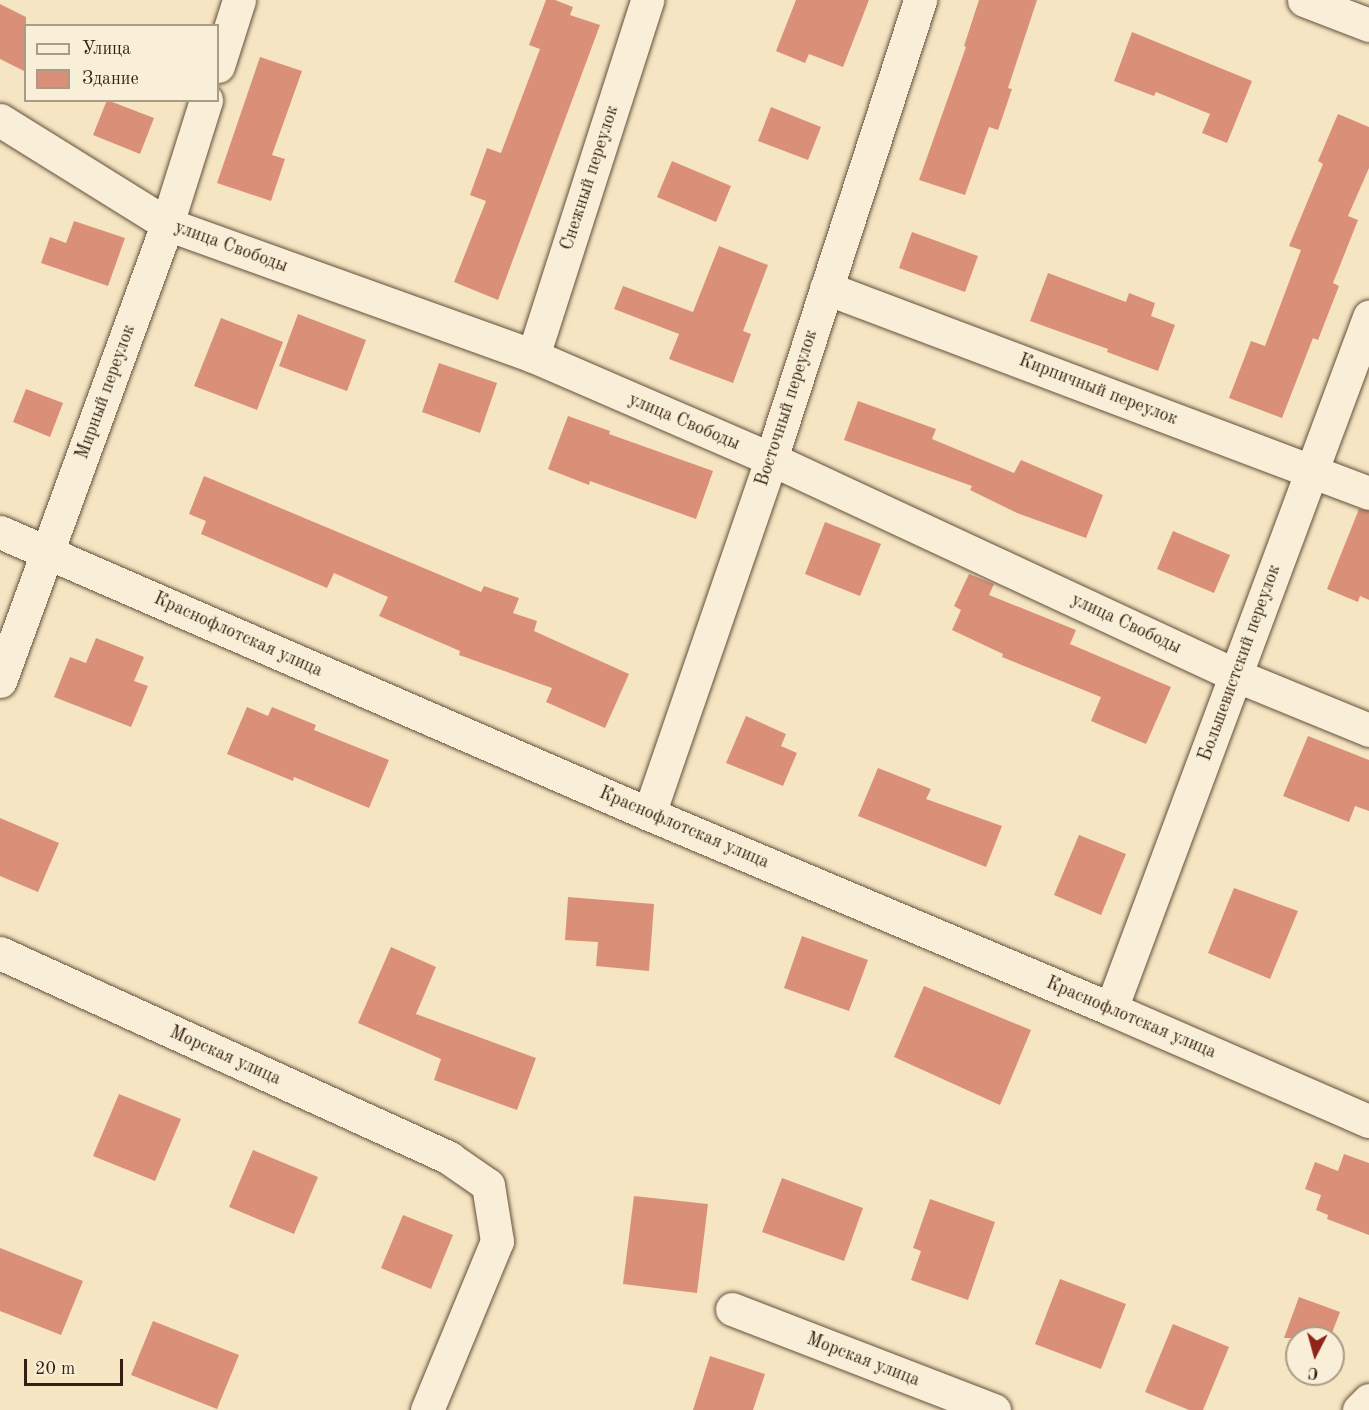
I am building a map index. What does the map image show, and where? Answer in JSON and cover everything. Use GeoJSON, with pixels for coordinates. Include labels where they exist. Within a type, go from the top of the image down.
{"type":"FeatureCollection","features":[{"type":"Feature","properties":{"kind":"street"},"geometry":{"type":"LineString","coordinates":[[219,63],[239,0]]}},
{"type":"Feature","properties":{"kind":"street","name":"Снежный переулок"},"geometry":{"type":"LineString","coordinates":[[533,356],[647,0]]}},
{"type":"Feature","properties":{"kind":"street","name":"Восточный переулок"},"geometry":{"type":"LineString","coordinates":[[649,814],[771,459],[920,0]]}},
{"type":"Feature","properties":{"kind":"street"},"geometry":{"type":"LineString","coordinates":[[1304,0],[1369,26]]}},
{"type":"Feature","properties":{"kind":"street","name":"Мирный переулок"},"geometry":{"type":"LineString","coordinates":[[0,681],[167,224],[205,102]]}},
{"type":"Feature","properties":{"kind":"street","name":"улица Свободы"},"geometry":{"type":"LineString","coordinates":[[0,120],[167,224],[533,356],[771,459],[1235,675],[1369,730]]}},
{"type":"Feature","properties":{"kind":"street","name":"Кирпичный переулок"},"geometry":{"type":"LineString","coordinates":[[826,288],[1369,493]]}},
{"type":"Feature","properties":{"kind":"street","name":"Большевистский переулок"},"geometry":{"type":"LineString","coordinates":[[1112,1009],[1369,317]]}},
{"type":"Feature","properties":{"kind":"street","name":"Краснофлотская улица"},"geometry":{"type":"LineString","coordinates":[[0,532],[649,814],[1112,1009],[1369,1121]]}},
{"type":"Feature","properties":{"kind":"street","name":"Морская улица"},"geometry":{"type":"LineString","coordinates":[[0,953],[449,1158],[488,1185],[497,1241],[427,1410]]}},
{"type":"Feature","properties":{"kind":"street","name":"Морская улица"},"geometry":{"type":"LineString","coordinates":[[732,1309],[994,1410]]}},
{"type":"Feature","properties":{"kind":"street"},"geometry":{"type":"LineString","coordinates":[[1359,1410],[1369,1400]]}},
{"type":"Feature","properties":{"kind":"building"},"geometry":{"type":"Polygon","coordinates":[[[546,0],[555,0],[573,7],[570,15],[600,25],[498,300],[454,282],[486,201],[470,195],[487,148],[501,153],[540,49],[529,45],[546,0]]]}},
{"type":"Feature","properties":{"kind":"building"},"geometry":{"type":"Polygon","coordinates":[[[796,0],[869,0],[843,67],[809,54],[805,63],[776,51],[796,0]]]}},
{"type":"Feature","properties":{"kind":"building"},"geometry":{"type":"Polygon","coordinates":[[[979,0],[1037,0],[1008,88],[1012,89],[998,130],[989,127],[965,195],[919,180],[966,47],[964,46],[979,0]]]}},
{"type":"Feature","properties":{"kind":"building"},"geometry":{"type":"Polygon","coordinates":[[[0,4],[26,17],[24,71],[0,59],[0,4]]]}},
{"type":"Feature","properties":{"kind":"building"},"geometry":{"type":"Polygon","coordinates":[[[1132,32],[1252,81],[1227,143],[1202,133],[1210,114],[1156,92],[1154,96],[1114,81],[1132,32]]]}},
{"type":"Feature","properties":{"kind":"building"},"geometry":{"type":"Polygon","coordinates":[[[260,57],[302,71],[272,155],[285,159],[271,201],[217,183],[260,57]]]}},
{"type":"Feature","properties":{"kind":"building"},"geometry":{"type":"Polygon","coordinates":[[[106,102],[112,102],[154,118],[140,154],[93,135],[106,102]]]}},
{"type":"Feature","properties":{"kind":"building"},"geometry":{"type":"Polygon","coordinates":[[[771,107],[821,127],[808,160],[758,141],[771,107]]]}},
{"type":"Feature","properties":{"kind":"building"},"geometry":{"type":"Polygon","coordinates":[[[1338,114],[1369,127],[1369,168],[1348,216],[1358,220],[1333,283],[1339,286],[1318,340],[1313,338],[1282,418],[1229,398],[1251,341],[1265,346],[1301,250],[1289,246],[1323,164],[1318,161],[1338,114]]]}},
{"type":"Feature","properties":{"kind":"building"},"geometry":{"type":"Polygon","coordinates":[[[672,161],[731,186],[716,222],[657,197],[672,161]]]}},
{"type":"Feature","properties":{"kind":"building"},"geometry":{"type":"Polygon","coordinates":[[[74,221],[125,238],[108,286],[41,263],[50,237],[66,243],[74,221]]]}},
{"type":"Feature","properties":{"kind":"building"},"geometry":{"type":"Polygon","coordinates":[[[912,232],[978,256],[965,292],[899,268],[912,232]]]}},
{"type":"Feature","properties":{"kind":"building"},"geometry":{"type":"Polygon","coordinates":[[[719,246],[768,265],[743,331],[751,334],[733,383],[669,359],[679,334],[614,309],[623,286],[693,312],[719,246]]]}},
{"type":"Feature","properties":{"kind":"building"},"geometry":{"type":"Polygon","coordinates":[[[1048,273],[1126,302],[1129,293],[1155,303],[1151,316],[1175,325],[1158,371],[1107,352],[1108,349],[1030,321],[1048,273]]]}},
{"type":"Feature","properties":{"kind":"building"},"geometry":{"type":"Polygon","coordinates":[[[298,314],[366,340],[347,391],[279,366],[298,314]]]}},
{"type":"Feature","properties":{"kind":"building"},"geometry":{"type":"Polygon","coordinates":[[[221,318],[283,342],[257,410],[194,386],[221,318]]]}},
{"type":"Feature","properties":{"kind":"building"},"geometry":{"type":"Polygon","coordinates":[[[439,363],[497,383],[480,433],[422,412],[439,363]]]}},
{"type":"Feature","properties":{"kind":"building"},"geometry":{"type":"Polygon","coordinates":[[[26,389],[63,403],[50,437],[13,422],[26,389]]]}},
{"type":"Feature","properties":{"kind":"building"},"geometry":{"type":"Polygon","coordinates":[[[858,401],[936,429],[932,439],[1014,473],[1021,460],[1103,495],[1086,538],[1017,513],[970,490],[972,486],[844,440],[858,401]]]}},
{"type":"Feature","properties":{"kind":"building"},"geometry":{"type":"Polygon","coordinates":[[[568,416],[610,431],[609,434],[713,471],[696,519],[590,481],[589,485],[548,469],[568,416]]]}},
{"type":"Feature","properties":{"kind":"building"},"geometry":{"type":"Polygon","coordinates":[[[204,476],[481,592],[484,586],[519,598],[513,613],[537,621],[534,631],[629,674],[605,728],[546,702],[552,688],[459,655],[460,651],[379,616],[388,597],[334,573],[327,588],[201,534],[206,521],[189,514],[204,476]]]}},
{"type":"Feature","properties":{"kind":"building"},"geometry":{"type":"Polygon","coordinates":[[[1359,509],[1369,511],[1369,600],[1360,596],[1358,602],[1327,589],[1359,509]]]}},
{"type":"Feature","properties":{"kind":"building"},"geometry":{"type":"Polygon","coordinates":[[[825,522],[881,544],[860,596],[805,574],[825,522]]]}},
{"type":"Feature","properties":{"kind":"building"},"geometry":{"type":"Polygon","coordinates":[[[1173,531],[1230,555],[1214,593],[1157,569],[1173,531]]]}},
{"type":"Feature","properties":{"kind":"building"},"geometry":{"type":"Polygon","coordinates":[[[969,574],[994,584],[989,595],[1076,630],[1070,644],[1171,687],[1146,744],[1091,721],[1101,697],[1002,657],[1003,654],[952,630],[961,610],[954,606],[969,574]]]}},
{"type":"Feature","properties":{"kind":"building"},"geometry":{"type":"Polygon","coordinates":[[[96,638],[144,657],[134,681],[148,686],[131,727],[54,697],[70,657],[86,663],[96,638]]]}},
{"type":"Feature","properties":{"kind":"building"},"geometry":{"type":"Polygon","coordinates":[[[247,707],[268,716],[272,707],[316,725],[314,730],[389,760],[369,808],[294,777],[293,781],[227,754],[247,707]]]}},
{"type":"Feature","properties":{"kind":"building"},"geometry":{"type":"Polygon","coordinates":[[[746,716],[786,734],[781,746],[797,753],[783,786],[726,763],[746,716]]]}},
{"type":"Feature","properties":{"kind":"building"},"geometry":{"type":"Polygon","coordinates":[[[1308,736],[1369,760],[1369,811],[1355,806],[1349,822],[1283,796],[1308,736]]]}},
{"type":"Feature","properties":{"kind":"building"},"geometry":{"type":"Polygon","coordinates":[[[878,768],[931,789],[926,799],[1002,826],[986,867],[858,816],[878,768]]]}},
{"type":"Feature","properties":{"kind":"building"},"geometry":{"type":"Polygon","coordinates":[[[0,818],[59,843],[38,892],[0,876],[0,818]]]}},
{"type":"Feature","properties":{"kind":"building"},"geometry":{"type":"Polygon","coordinates":[[[1079,835],[1126,854],[1101,915],[1054,895],[1079,835]]]}},
{"type":"Feature","properties":{"kind":"building"},"geometry":{"type":"Polygon","coordinates":[[[1234,888],[1298,911],[1270,979],[1208,953],[1234,888]]]}},
{"type":"Feature","properties":{"kind":"building"},"geometry":{"type":"Polygon","coordinates":[[[568,897],[654,904],[649,971],[596,966],[598,942],[565,940],[568,897]]]}},
{"type":"Feature","properties":{"kind":"building"},"geometry":{"type":"Polygon","coordinates":[[[802,936],[868,960],[849,1011],[784,988],[802,936]]]}},
{"type":"Feature","properties":{"kind":"building"},"geometry":{"type":"Polygon","coordinates":[[[391,947],[436,967],[416,1014],[536,1058],[517,1110],[434,1080],[441,1059],[358,1023],[391,947]]]}},
{"type":"Feature","properties":{"kind":"building"},"geometry":{"type":"Polygon","coordinates":[[[924,986],[1031,1030],[1000,1105],[894,1057],[924,986]]]}},
{"type":"Feature","properties":{"kind":"building"},"geometry":{"type":"Polygon","coordinates":[[[119,1094],[181,1119],[155,1181],[93,1156],[119,1094]]]}},
{"type":"Feature","properties":{"kind":"building"},"geometry":{"type":"Polygon","coordinates":[[[253,1150],[318,1177],[294,1234],[229,1207],[253,1150]]]}},
{"type":"Feature","properties":{"kind":"building"},"geometry":{"type":"Polygon","coordinates":[[[1344,1154],[1369,1163],[1369,1235],[1327,1219],[1328,1215],[1316,1210],[1321,1195],[1305,1189],[1315,1162],[1338,1171],[1344,1154]]]}},
{"type":"Feature","properties":{"kind":"building"},"geometry":{"type":"Polygon","coordinates":[[[782,1178],[863,1208],[844,1261],[762,1232],[782,1178]]]}},
{"type":"Feature","properties":{"kind":"building"},"geometry":{"type":"Polygon","coordinates":[[[634,1196],[708,1204],[697,1293],[623,1284],[634,1196]]]}},
{"type":"Feature","properties":{"kind":"building"},"geometry":{"type":"Polygon","coordinates":[[[930,1199],[995,1222],[968,1300],[911,1280],[921,1251],[913,1248],[930,1199]]]}},
{"type":"Feature","properties":{"kind":"building"},"geometry":{"type":"Polygon","coordinates":[[[403,1215],[453,1235],[431,1289],[381,1268],[403,1215]]]}},
{"type":"Feature","properties":{"kind":"building"},"geometry":{"type":"Polygon","coordinates":[[[0,1248],[83,1281],[61,1335],[0,1311],[0,1248]]]}},
{"type":"Feature","properties":{"kind":"building"},"geometry":{"type":"Polygon","coordinates":[[[1060,1279],[1126,1304],[1101,1369],[1035,1344],[1060,1279]]]}},
{"type":"Feature","properties":{"kind":"building"},"geometry":{"type":"Polygon","coordinates":[[[1299,1297],[1340,1312],[1335,1326],[1288,1326],[1299,1297]]]}},
{"type":"Feature","properties":{"kind":"building"},"geometry":{"type":"Polygon","coordinates":[[[153,1321],[239,1355],[217,1409],[131,1375],[153,1321]]]}},
{"type":"Feature","properties":{"kind":"building"},"geometry":{"type":"Polygon","coordinates":[[[1173,1324],[1229,1347],[1203,1410],[1189,1410],[1145,1392],[1173,1324]]]}},
{"type":"Feature","properties":{"kind":"building"},"geometry":{"type":"Polygon","coordinates":[[[710,1356],[765,1374],[753,1410],[693,1410],[710,1356]]]}}]}
